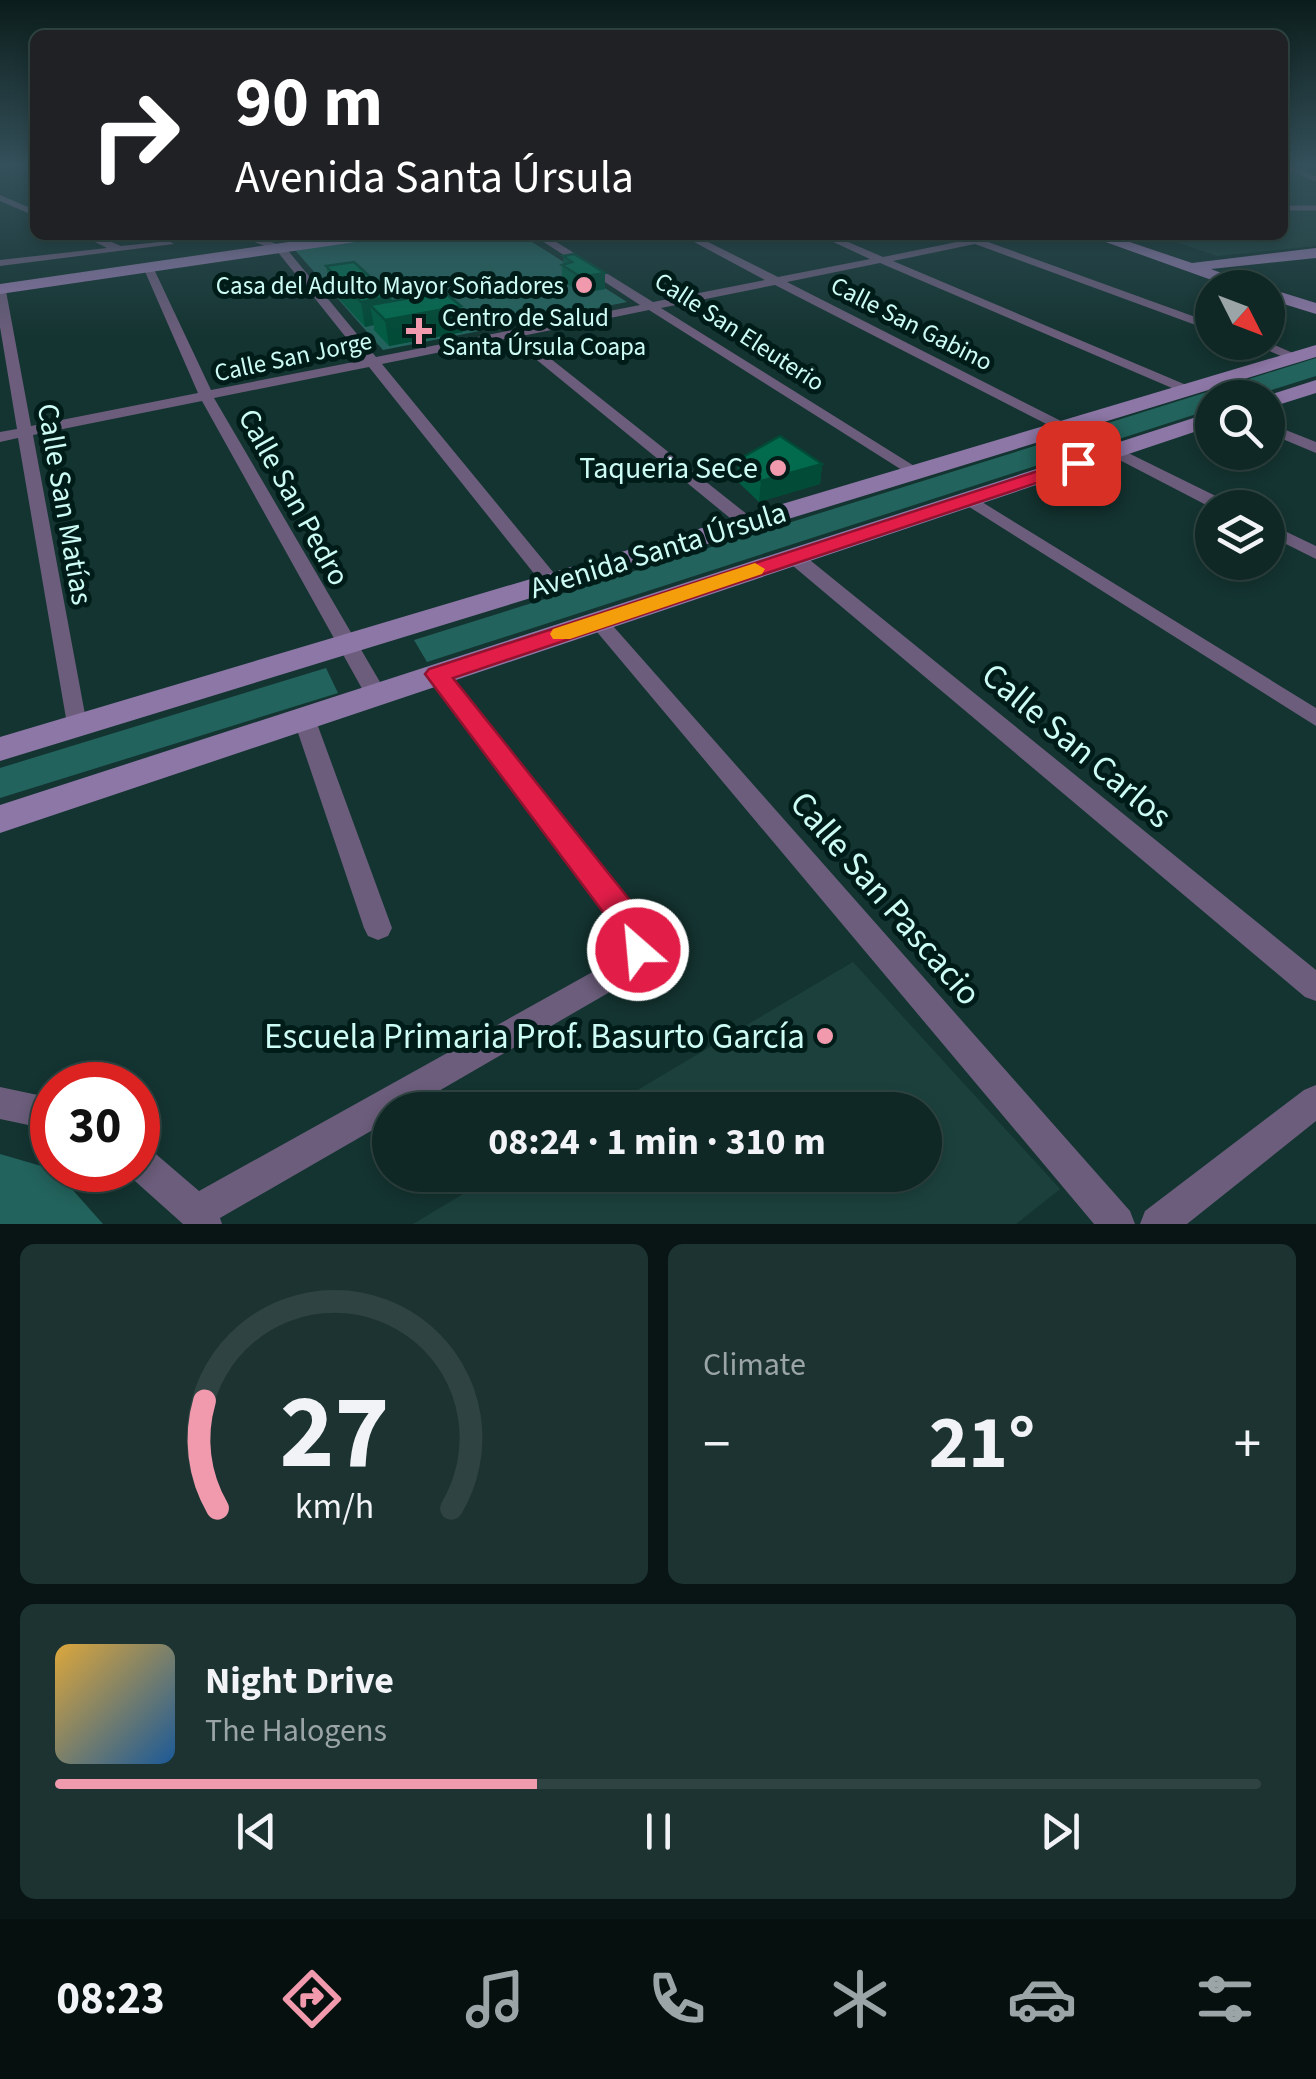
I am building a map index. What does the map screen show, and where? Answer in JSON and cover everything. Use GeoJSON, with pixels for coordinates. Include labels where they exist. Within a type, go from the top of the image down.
{"type":"FeatureCollection","features":[{"type":"Feature","properties":{"kind":"street"},"geometry":{"type":"LineString","coordinates":[[97,240],[120,250]]}},
{"type":"Feature","properties":{"kind":"street"},"geometry":{"type":"LineString","coordinates":[[256,240],[280,249],[551,582]]}},
{"type":"Feature","properties":{"kind":"street"},"geometry":{"type":"LineString","coordinates":[[0,290],[337,240]]}},
{"type":"Feature","properties":{"kind":"street","name":"Calle San Eleuterio"},"geometry":{"type":"LineString","coordinates":[[546,240],[913,472]]}},
{"type":"Feature","properties":{"kind":"street","name":"Calle San Gabino"},"geometry":{"type":"LineString","coordinates":[[696,240],[1062,427]]}},
{"type":"Feature","properties":{"kind":"street"},"geometry":{"type":"LineString","coordinates":[[834,240],[1186,390]]}},
{"type":"Feature","properties":{"kind":"street","name":"Calle San Jorge"},"geometry":{"type":"LineString","coordinates":[[0,437],[981,240]]}},
{"type":"Feature","properties":{"kind":"street"},"geometry":{"type":"LineString","coordinates":[[1109,240],[1198,270]]}},
{"type":"Feature","properties":{"kind":"street"},"geometry":{"type":"LineString","coordinates":[[976,241],[1195,321]]}},
{"type":"Feature","properties":{"kind":"street"},"geometry":{"type":"LineString","coordinates":[[0,263],[169,244]]}},
{"type":"Feature","properties":{"kind":"street"},"geometry":{"type":"LineString","coordinates":[[1186,266],[1311,256]]}},
{"type":"Feature","properties":{"kind":"street","name":"Calle San Pedro"},"geometry":{"type":"LineString","coordinates":[[148,267],[206,396],[376,694]]}},
{"type":"Feature","properties":{"kind":"street","name":"Calle San Matías"},"geometry":{"type":"LineString","coordinates":[[0,290],[76,725]]}},
{"type":"Feature","properties":{"kind":"street"},"geometry":{"type":"LineString","coordinates":[[1285,298],[1316,309]]}},
{"type":"Feature","properties":{"kind":"street"},"geometry":{"type":"LineString","coordinates":[[512,334],[747,523]]}},
{"type":"Feature","properties":{"kind":"street","name":"Avenida Santa Úrsula"},"geometry":{"type":"LineString","coordinates":[[0,749],[1306,354]]}},
{"type":"Feature","properties":{"kind":"street"},"geometry":{"type":"LineString","coordinates":[[1285,396],[1316,386]]}},
{"type":"Feature","properties":{"kind":"street","name":"Avenida Santa Úrsula"},"geometry":{"type":"LineString","coordinates":[[0,818],[1195,425]]}},
{"type":"Feature","properties":{"kind":"street"},"geometry":{"type":"LineString","coordinates":[[1285,435],[1316,448]]}},
{"type":"Feature","properties":{"kind":"street"},"geometry":{"type":"LineString","coordinates":[[1114,451],[1195,492]]}},
{"type":"Feature","properties":{"kind":"street"},"geometry":{"type":"LineString","coordinates":[[969,499],[1316,718]]}},
{"type":"Feature","properties":{"kind":"street"},"geometry":{"type":"LineString","coordinates":[[1285,536],[1316,552]]}},
{"type":"Feature","properties":{"kind":"street","name":"Calle San Carlos"},"geometry":{"type":"LineString","coordinates":[[794,556],[1316,988]]}},
{"type":"Feature","properties":{"kind":"street","name":"Calle San Pascacio"},"geometry":{"type":"LineString","coordinates":[[599,622],[1117,1224]]}},
{"type":"Feature","properties":{"kind":"street"},"geometry":{"type":"LineString","coordinates":[[160,1181],[200,1218],[624,969],[638,950],[637,933],[438,674]]}},
{"type":"Feature","properties":{"kind":"street"},"geometry":{"type":"LineString","coordinates":[[304,718],[378,928]]}},
{"type":"Feature","properties":{"kind":"street"},"geometry":{"type":"LineString","coordinates":[[1158,1224],[1316,1101]]}},
{"type":"Feature","properties":{"kind":"street"},"geometry":{"type":"LineString","coordinates":[[0,1103],[30,1109]]}},
{"type":"Feature","properties":{"kind":"shaded area"},"geometry":{"type":"Polygon","coordinates":[[[1288,222],[1316,222],[1316,246],[1217,256],[1170,240],[1288,240],[1288,222]]]}},
{"type":"Feature","properties":{"kind":"shaded area"},"geometry":{"type":"Polygon","coordinates":[[[354,240],[529,240],[627,302],[383,350],[294,249],[354,240]]]}},
{"type":"Feature","properties":{"kind":"shaded area"},"geometry":{"type":"Polygon","coordinates":[[[1316,358],[1316,376],[1285,386],[1285,380],[1246,380],[1316,358]]]}},
{"type":"Feature","properties":{"kind":"shaded area"},"geometry":{"type":"Polygon","coordinates":[[[1195,396],[1195,414],[427,662],[414,640],[1195,396]]]}},
{"type":"Feature","properties":{"kind":"shaded area"},"geometry":{"type":"Polygon","coordinates":[[[326,668],[338,693],[0,798],[0,768],[326,668]]]}},
{"type":"Feature","properties":{"kind":"shaded area","name":"Escuela Primaria Prof. Basurto García"},"geometry":{"type":"Polygon","coordinates":[[[853,962],[1060,1189],[1016,1224],[413,1224],[467,1192],[942,1192],[942,1092],[634,1092],[853,962]]]}},
{"type":"Feature","properties":{"kind":"shaded area"},"geometry":{"type":"Polygon","coordinates":[[[0,1154],[30,1163],[30,1192],[75,1192],[103,1224],[0,1224],[0,1154]]]}},
{"type":"Feature","properties":{"kind":"building"},"geometry":{"type":"Polygon","coordinates":[[[574,254],[605,273],[581,277],[562,265],[572,262],[563,256],[574,254]]]}},
{"type":"Feature","properties":{"kind":"building"},"geometry":{"type":"Polygon","coordinates":[[[354,262],[391,296],[361,302],[326,266],[354,262]]]}},
{"type":"Feature","properties":{"kind":"building"},"geometry":{"type":"Polygon","coordinates":[[[444,292],[461,306],[385,320],[370,305],[444,292]]]}},
{"type":"Feature","properties":{"kind":"building"},"geometry":{"type":"Polygon","coordinates":[[[780,436],[822,464],[761,481],[738,460],[780,436]]]}},
{"type":"Feature","properties":{"kind":"slow traffic"},"geometry":{"type":"LineString","coordinates":[[562,634],[755,569]]}},
{"type":"Feature","properties":{"kind":"place","name":"Casa del Adulto Mayor Soñadores"},"geometry":{"type":"Point","coordinates":[584,285]}},
{"type":"Feature","properties":{"kind":"place","name":"Centro de Salud Santa Úrsula Coapa"},"geometry":{"type":"Point","coordinates":[419,331]}},
{"type":"Feature","properties":{"kind":"place","name":"Taqueria SeCe"},"geometry":{"type":"Point","coordinates":[778,468]}},
{"type":"Feature","properties":{"kind":"place","name":"Escuela Primaria Prof. Basurto García"},"geometry":{"type":"Point","coordinates":[825,1036]}},
{"type":"Feature","properties":{"kind":"route"},"geometry":{"type":"LineString","coordinates":[[638,950],[637,933],[438,674],[1078,463]]}}]}
